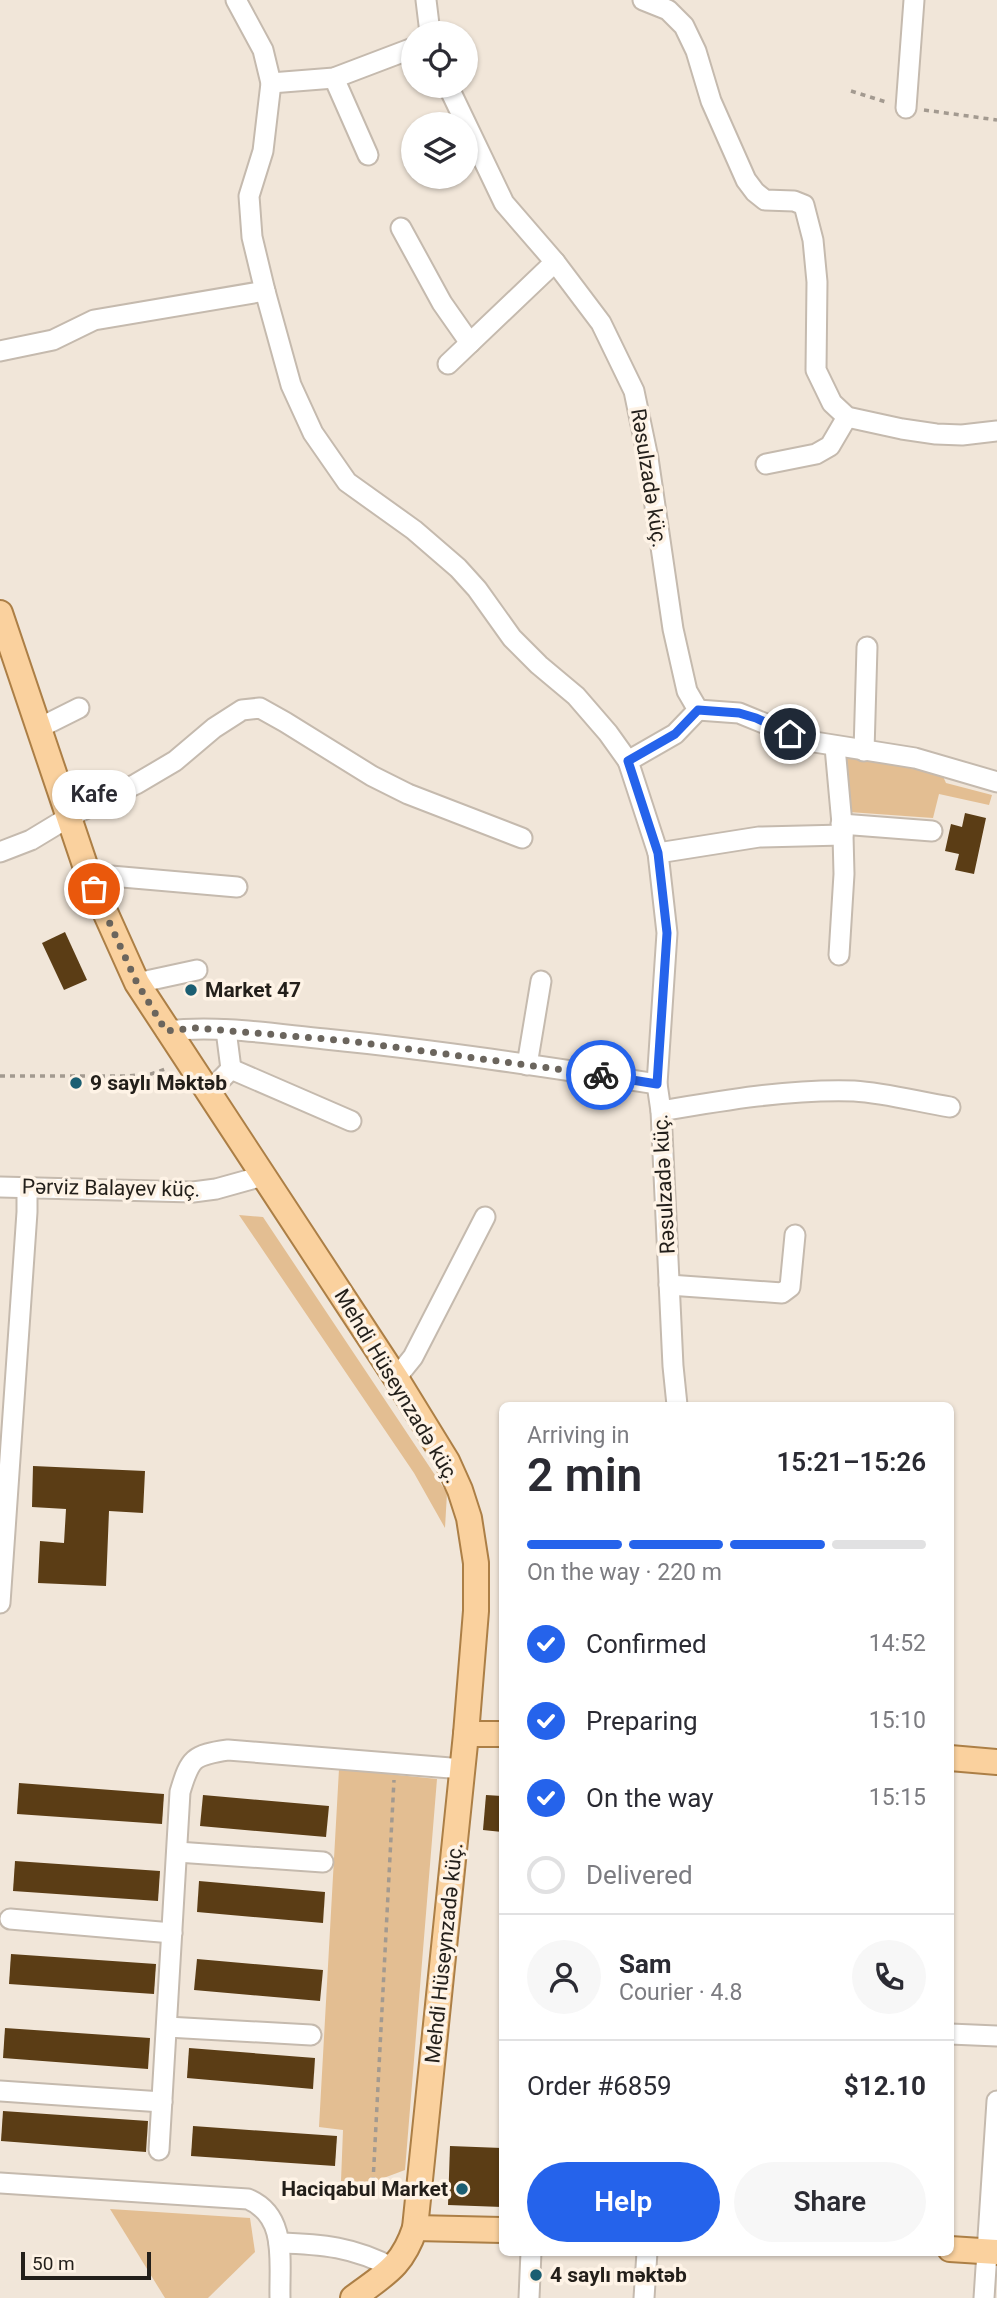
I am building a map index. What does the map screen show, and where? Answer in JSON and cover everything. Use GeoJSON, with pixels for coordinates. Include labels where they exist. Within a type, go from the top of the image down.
{"type":"FeatureCollection","features":[{"type":"Feature","properties":{"kind":"main road","name":"Mehdi Hüseynzadə küç."},"geometry":{"type":"LineString","coordinates":[[0,614],[88,874],[137,983],[166,1031],[397,1378],[447,1461],[469,1518],[475,1563],[476,1611],[463,1769],[415,2228],[402,2259],[374,2298]]}},
{"type":"Feature","properties":{"kind":"main road"},"geometry":{"type":"LineString","coordinates":[[466,1734],[499,1734]]}},
{"type":"Feature","properties":{"kind":"main road"},"geometry":{"type":"LineString","coordinates":[[954,1758],[997,1762]]}},
{"type":"Feature","properties":{"kind":"main road"},"geometry":{"type":"LineString","coordinates":[[415,2228],[499,2230]]}},
{"type":"Feature","properties":{"kind":"main road"},"geometry":{"type":"LineString","coordinates":[[954,2249],[992,2252]]}},
{"type":"Feature","properties":{"kind":"main road"},"geometry":{"type":"LineString","coordinates":[[353,2298],[393,2268]]}},
{"type":"Feature","properties":{"kind":"street"},"geometry":{"type":"LineString","coordinates":[[236,0],[263,50],[271,83],[263,151],[250,196],[253,237],[265,291],[291,386],[313,433],[347,482],[414,530],[458,568],[477,589],[512,638],[576,696],[628,761],[675,734],[698,710],[739,713],[807,741],[938,763],[997,782]]}},
{"type":"Feature","properties":{"kind":"street"},"geometry":{"type":"LineString","coordinates":[[426,0],[429,21]]}},
{"type":"Feature","properties":{"kind":"street"},"geometry":{"type":"LineString","coordinates":[[643,0],[668,10],[684,26],[696,51],[711,100],[746,180],[755,192],[765,200],[794,201],[804,205],[813,240],[817,282],[816,370],[832,403],[847,417],[936,434],[962,435],[997,430]]}},
{"type":"Feature","properties":{"kind":"street"},"geometry":{"type":"LineString","coordinates":[[906,108],[914,0]]}},
{"type":"Feature","properties":{"kind":"street"},"geometry":{"type":"LineString","coordinates":[[271,83],[334,78],[401,52]]}},
{"type":"Feature","properties":{"kind":"street"},"geometry":{"type":"LineString","coordinates":[[334,78],[368,155]]}},
{"type":"Feature","properties":{"kind":"street","name":"Rəsulzadə küç."},"geometry":{"type":"LineString","coordinates":[[453,98],[504,203],[555,262],[601,323],[634,391],[648,458],[657,531],[676,641],[687,691],[698,710]]}},
{"type":"Feature","properties":{"kind":"street"},"geometry":{"type":"LineString","coordinates":[[401,228],[442,303],[470,343]]}},
{"type":"Feature","properties":{"kind":"street"},"geometry":{"type":"LineString","coordinates":[[448,364],[555,262]]}},
{"type":"Feature","properties":{"kind":"street"},"geometry":{"type":"LineString","coordinates":[[0,351],[53,340],[94,320],[265,291]]}},
{"type":"Feature","properties":{"kind":"street"},"geometry":{"type":"LineString","coordinates":[[766,464],[817,454],[830,446],[847,417]]}},
{"type":"Feature","properties":{"kind":"street"},"geometry":{"type":"LineString","coordinates":[[864,751],[867,648]]}},
{"type":"Feature","properties":{"kind":"street"},"geometry":{"type":"LineString","coordinates":[[39,728],[79,708]]}},
{"type":"Feature","properties":{"kind":"street"},"geometry":{"type":"LineString","coordinates":[[0,852],[31,839],[136,784],[175,761],[214,728],[242,710],[260,708],[372,776],[408,794],[522,838]]}},
{"type":"Feature","properties":{"kind":"street"},"geometry":{"type":"LineString","coordinates":[[835,747],[844,874],[839,955]]}},
{"type":"Feature","properties":{"kind":"street","name":"Rəsulzadə küç."},"geometry":{"type":"LineString","coordinates":[[628,761],[658,853],[667,933],[657,1084],[661,1111],[677,1402]]}},
{"type":"Feature","properties":{"kind":"street"},"geometry":{"type":"LineString","coordinates":[[658,853],[759,837],[842,829],[932,831]]}},
{"type":"Feature","properties":{"kind":"street"},"geometry":{"type":"LineString","coordinates":[[88,874],[237,887]]}},
{"type":"Feature","properties":{"kind":"street"},"geometry":{"type":"LineString","coordinates":[[137,983],[197,970]]}},
{"type":"Feature","properties":{"kind":"street"},"geometry":{"type":"LineString","coordinates":[[527,1065],[541,981]]}},
{"type":"Feature","properties":{"kind":"street"},"geometry":{"type":"LineString","coordinates":[[166,1031],[196,1028],[349,1041],[657,1084]]}},
{"type":"Feature","properties":{"kind":"street"},"geometry":{"type":"LineString","coordinates":[[226,1030],[231,1069]]}},
{"type":"Feature","properties":{"kind":"street"},"geometry":{"type":"LineString","coordinates":[[208,1093],[231,1069]]}},
{"type":"Feature","properties":{"kind":"street"},"geometry":{"type":"LineString","coordinates":[[231,1069],[351,1121]]}},
{"type":"Feature","properties":{"kind":"street"},"geometry":{"type":"LineString","coordinates":[[661,1111],[748,1096],[817,1091],[857,1091],[950,1107]]}},
{"type":"Feature","properties":{"kind":"street","name":"Pərviz Balayev küç."},"geometry":{"type":"LineString","coordinates":[[0,1187],[193,1192],[216,1189],[263,1176]]}},
{"type":"Feature","properties":{"kind":"street"},"geometry":{"type":"LineString","coordinates":[[0,1603],[9,1348],[27,1212],[27,1188]]}},
{"type":"Feature","properties":{"kind":"street"},"geometry":{"type":"LineString","coordinates":[[397,1378],[413,1357],[485,1217]]}},
{"type":"Feature","properties":{"kind":"street"},"geometry":{"type":"LineString","coordinates":[[670,1285],[782,1293],[790,1287],[795,1235]]}},
{"type":"Feature","properties":{"kind":"street"},"geometry":{"type":"LineString","coordinates":[[159,2150],[180,1792],[188,1766],[204,1753],[228,1750],[463,1769]]}},
{"type":"Feature","properties":{"kind":"street"},"geometry":{"type":"LineString","coordinates":[[177,1852],[323,1863]]}},
{"type":"Feature","properties":{"kind":"street"},"geometry":{"type":"LineString","coordinates":[[10,1920],[172,1933]]}},
{"type":"Feature","properties":{"kind":"street"},"geometry":{"type":"LineString","coordinates":[[167,2027],[311,2035]]}},
{"type":"Feature","properties":{"kind":"street"},"geometry":{"type":"LineString","coordinates":[[954,2034],[997,2036]]}},
{"type":"Feature","properties":{"kind":"street"},"geometry":{"type":"LineString","coordinates":[[0,2091],[162,2102]]}},
{"type":"Feature","properties":{"kind":"street"},"geometry":{"type":"LineString","coordinates":[[984,2298],[992,2252],[997,2101]]}},
{"type":"Feature","properties":{"kind":"street"},"geometry":{"type":"LineString","coordinates":[[0,2183],[248,2199],[261,2204],[277,2227],[280,2298]]}},
{"type":"Feature","properties":{"kind":"street"},"geometry":{"type":"LineString","coordinates":[[279,2243],[348,2249],[372,2256],[393,2268]]}},
{"type":"Feature","properties":{"kind":"street"},"geometry":{"type":"LineString","coordinates":[[529,2298],[531,2256]]}},
{"type":"Feature","properties":{"kind":"street"},"geometry":{"type":"LineString","coordinates":[[644,2298],[647,2256]]}},
{"type":"Feature","properties":{"kind":"path"},"geometry":{"type":"LineString","coordinates":[[0,1076],[151,1074],[185,1059]]}},
{"type":"Feature","properties":{"kind":"path"},"geometry":{"type":"LineString","coordinates":[[373,2182],[394,1775]]}},
{"type":"Feature","properties":{"kind":"shaded area"},"geometry":{"type":"Polygon","coordinates":[[[844,757],[941,772],[946,783],[992,795],[989,805],[939,794],[933,818],[849,812],[844,757]]]}},
{"type":"Feature","properties":{"kind":"shaded area"},"geometry":{"type":"Polygon","coordinates":[[[239,1215],[263,1217],[447,1493],[445,1528],[414,1473],[239,1215]]]}},
{"type":"Feature","properties":{"kind":"shaded area"},"geometry":{"type":"Polygon","coordinates":[[[339,1769],[437,1779],[405,2170],[373,2182],[341,2181],[343,2130],[319,2127],[339,1769]]]}},
{"type":"Feature","properties":{"kind":"shaded area"},"geometry":{"type":"Polygon","coordinates":[[[110,2209],[250,2218],[255,2252],[208,2298],[165,2298],[110,2209]]]}},
{"type":"Feature","properties":{"kind":"building"},"geometry":{"type":"Polygon","coordinates":[[[965,813],[986,818],[974,874],[955,870],[959,854],[945,851],[951,824],[962,827],[965,813]]]}},
{"type":"Feature","properties":{"kind":"building"},"geometry":{"type":"Polygon","coordinates":[[[65,932],[87,980],[64,990],[42,943],[65,932]]]}},
{"type":"Feature","properties":{"kind":"building"},"geometry":{"type":"Polygon","coordinates":[[[33,1466],[145,1471],[143,1513],[109,1511],[106,1586],[38,1583],[40,1541],[64,1543],[66,1509],[32,1507],[33,1466]]]}},
{"type":"Feature","properties":{"kind":"building"},"geometry":{"type":"Polygon","coordinates":[[[19,1783],[164,1794],[162,1824],[17,1814],[19,1783]]]}},
{"type":"Feature","properties":{"kind":"building"},"geometry":{"type":"Polygon","coordinates":[[[203,1795],[329,1806],[326,1837],[200,1826],[203,1795]]]}},
{"type":"Feature","properties":{"kind":"building"},"geometry":{"type":"Polygon","coordinates":[[[486,1795],[499,1796],[499,1832],[483,1830],[486,1795]]]}},
{"type":"Feature","properties":{"kind":"building"},"geometry":{"type":"Polygon","coordinates":[[[15,1861],[160,1871],[158,1901],[13,1891],[15,1861]]]}},
{"type":"Feature","properties":{"kind":"building"},"geometry":{"type":"Polygon","coordinates":[[[199,1881],[325,1892],[323,1923],[197,1912],[199,1881]]]}},
{"type":"Feature","properties":{"kind":"building"},"geometry":{"type":"Polygon","coordinates":[[[11,1954],[156,1964],[154,1994],[9,1984],[11,1954]]]}},
{"type":"Feature","properties":{"kind":"building"},"geometry":{"type":"Polygon","coordinates":[[[197,1959],[323,1970],[320,2001],[194,1990],[197,1959]]]}},
{"type":"Feature","properties":{"kind":"building"},"geometry":{"type":"Polygon","coordinates":[[[5,2028],[150,2038],[148,2069],[3,2058],[5,2028]]]}},
{"type":"Feature","properties":{"kind":"building"},"geometry":{"type":"Polygon","coordinates":[[[189,2048],[315,2058],[313,2089],[187,2078],[189,2048]]]}},
{"type":"Feature","properties":{"kind":"building"},"geometry":{"type":"Polygon","coordinates":[[[3,2111],[148,2121],[146,2152],[1,2141],[3,2111]]]}},
{"type":"Feature","properties":{"kind":"building"},"geometry":{"type":"Polygon","coordinates":[[[193,2126],[337,2136],[335,2166],[191,2156],[193,2126]]]}},
{"type":"Feature","properties":{"kind":"building"},"geometry":{"type":"Polygon","coordinates":[[[450,2146],[499,2148],[499,2207],[448,2205],[450,2146]]]}},
{"type":"Feature","properties":{"kind":"way so far"},"geometry":{"type":"LineString","coordinates":[[94,889],[122,954],[166,1031],[196,1028],[349,1041],[601,1075]]}},
{"type":"Feature","properties":{"kind":"place","name":"Kafe"},"geometry":{"type":"Point","coordinates":[94,889]}},
{"type":"Feature","properties":{"kind":"place","name":"Market 47"},"geometry":{"type":"Point","coordinates":[191,990]}},
{"type":"Feature","properties":{"kind":"place","name":"9 saylı Məktəb"},"geometry":{"type":"Point","coordinates":[76,1083]}},
{"type":"Feature","properties":{"kind":"place","name":"Haciqabul Market"},"geometry":{"type":"Point","coordinates":[462,2189]}},
{"type":"Feature","properties":{"kind":"place","name":"4 saylı məktəb"},"geometry":{"type":"Point","coordinates":[536,2275]}},
{"type":"Feature","properties":{"kind":"route"},"geometry":{"type":"LineString","coordinates":[[601,1075],[657,1084],[667,933],[658,853],[628,761],[675,734],[698,710],[739,713],[790,734]]}}]}
